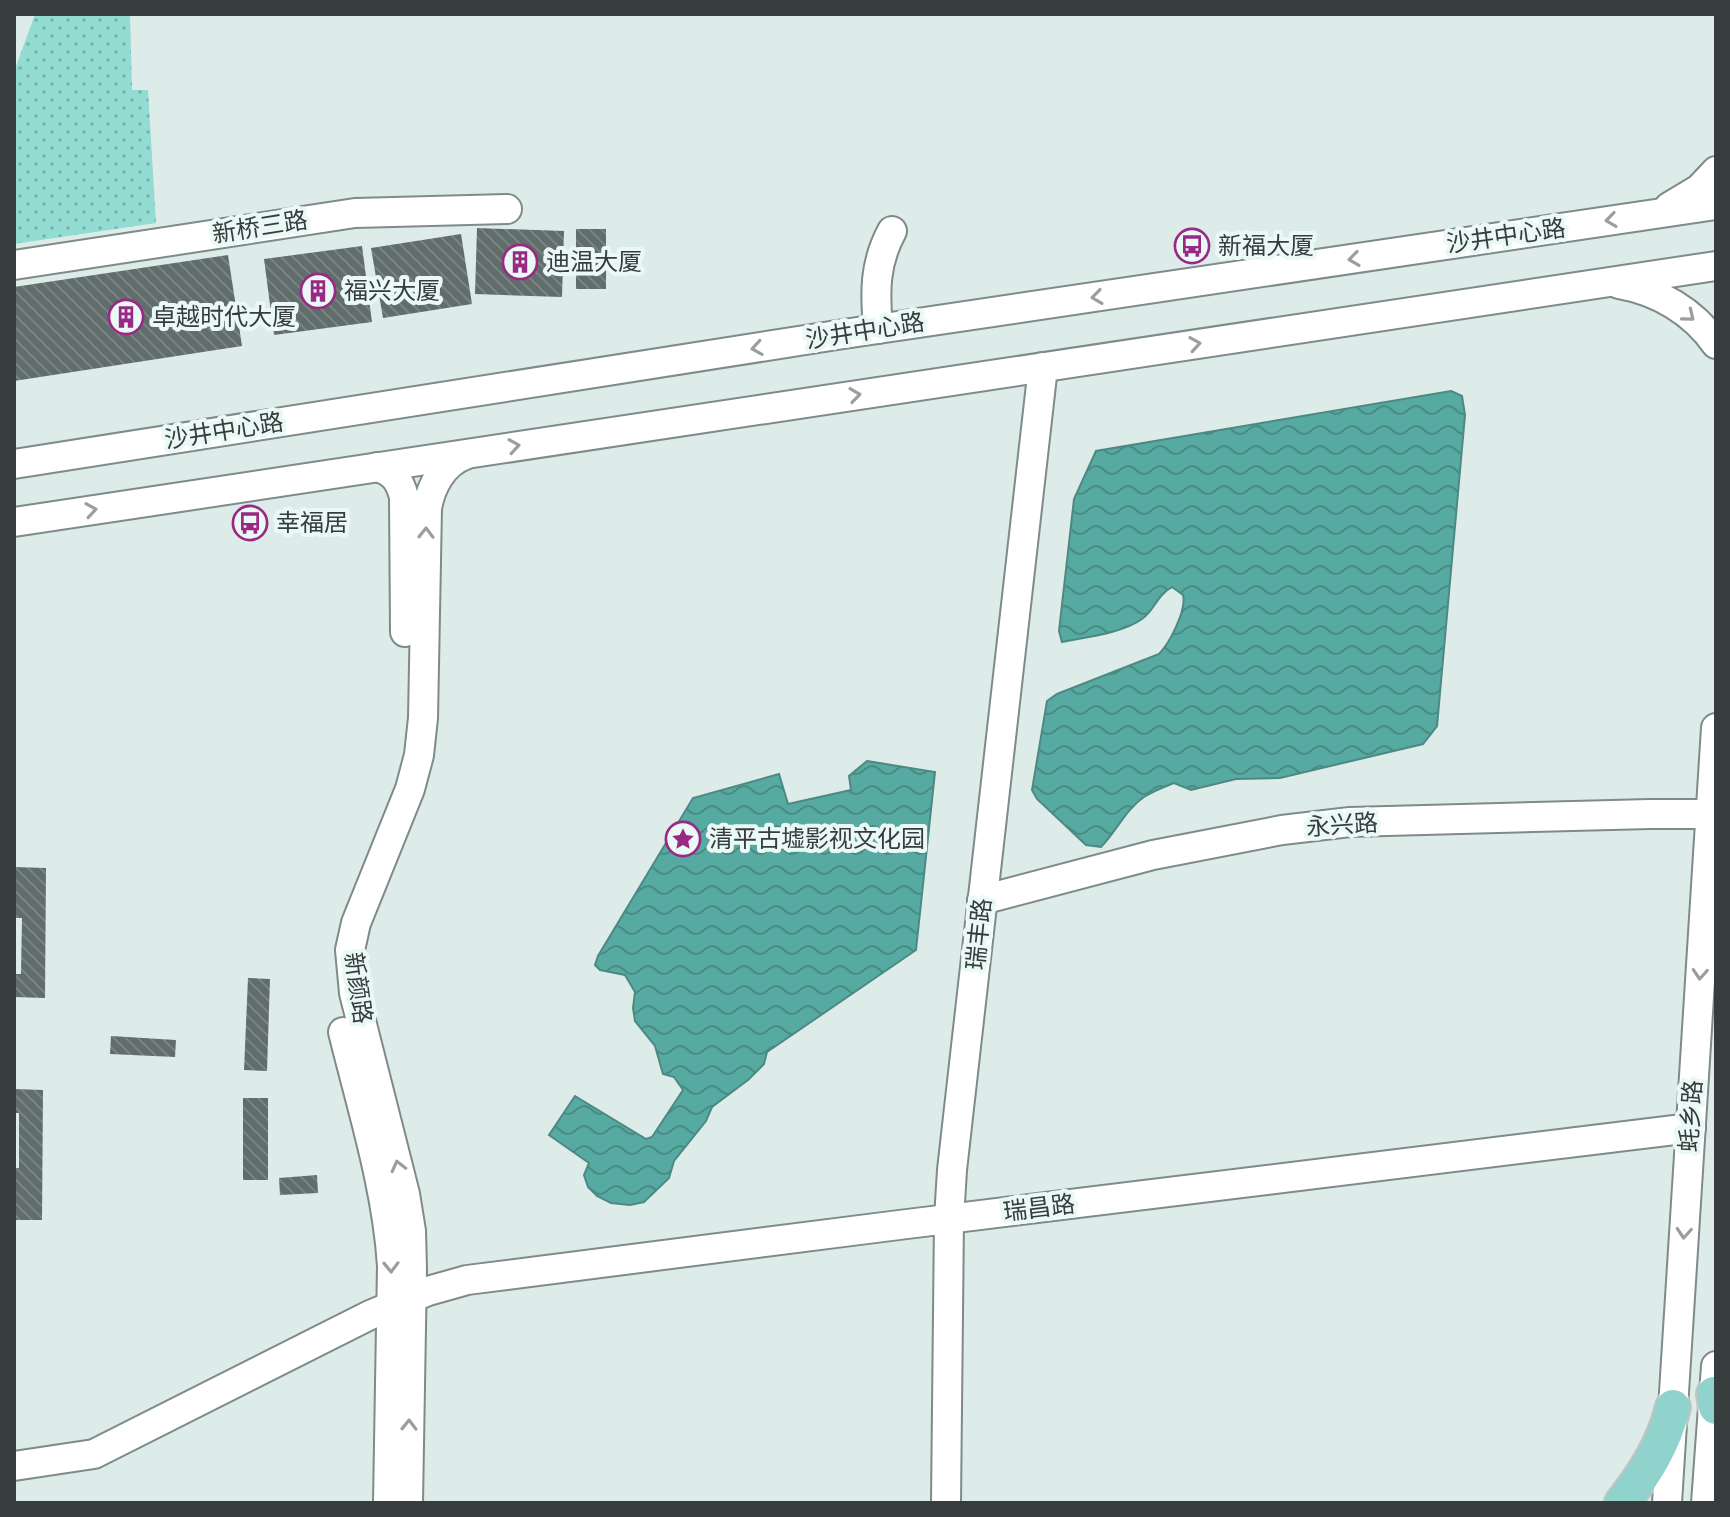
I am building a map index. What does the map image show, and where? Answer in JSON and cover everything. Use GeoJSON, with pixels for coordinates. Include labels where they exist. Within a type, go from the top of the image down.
{"type":"FeatureCollection","features":[{"type":"Feature","properties":{"kind":"main road"},"geometry":{"type":"LineString","coordinates":[[1622,1503],[1658,1450],[1673,1407]]}},
{"type":"Feature","properties":{"kind":"street"},"geometry":{"type":"LineString","coordinates":[[1648,215],[1686,198],[1716,171]]}},
{"type":"Feature","properties":{"kind":"street","name":"沙井中心路"},"geometry":{"type":"LineString","coordinates":[[14,464],[878,329],[1716,205]]}},
{"type":"Feature","properties":{"kind":"street","name":"新桥三路"},"geometry":{"type":"LineString","coordinates":[[14,265],[355,213],[507,209]]}},
{"type":"Feature","properties":{"kind":"street"},"geometry":{"type":"LineString","coordinates":[[878,329],[875,293],[879,263],[892,231]]}},
{"type":"Feature","properties":{"kind":"street"},"geometry":{"type":"LineString","coordinates":[[14,522],[1716,266]]}},
{"type":"Feature","properties":{"kind":"street"},"geometry":{"type":"LineString","coordinates":[[1602,283],[1642,289],[1665,299],[1695,319],[1716,344]]}},
{"type":"Feature","properties":{"kind":"street","name":"瑞丰路"},"geometry":{"type":"LineString","coordinates":[[946,1503],[952,1170],[1043,367]]}},
{"type":"Feature","properties":{"kind":"street","name":"新颜路"},"geometry":{"type":"LineString","coordinates":[[388,1503],[401,1302],[412,1250],[408,1213],[354,993],[350,950],[356,923],[410,789],[419,755],[423,718],[427,508],[430,495],[450,464],[473,453]]}},
{"type":"Feature","properties":{"kind":"street","name":"新颜路"},"geometry":{"type":"LineString","coordinates":[[377,467],[393,473],[398,479],[406,507],[405,722],[395,778],[338,918],[332,941],[331,967],[335,996],[386,1209],[401,1302],[408,1503]]}},
{"type":"Feature","properties":{"kind":"street","name":"蚝乡路"},"geometry":{"type":"LineString","coordinates":[[1667,1503],[1716,728]]}},
{"type":"Feature","properties":{"kind":"street","name":"永兴路"},"geometry":{"type":"LineString","coordinates":[[982,900],[1153,855],[1282,830],[1350,822],[1711,814]]}},
{"type":"Feature","properties":{"kind":"street","name":"瑞昌路"},"geometry":{"type":"LineString","coordinates":[[14,1466],[94,1454],[356,1322],[443,1286],[467,1280],[1691,1128]]}},
{"type":"Feature","properties":{"kind":"street"},"geometry":{"type":"LineString","coordinates":[[1706,1503],[1715,1389]]}},
{"type":"Feature","properties":{"kind":"shaded area"},"geometry":{"type":"Polygon","coordinates":[[[35,14],[130,14],[132,90],[148,90],[156,223],[14,244],[14,72],[35,14]]]}},
{"type":"Feature","properties":{"kind":"water"},"geometry":{"type":"Polygon","coordinates":[[[1451,391],[1462,396],[1465,415],[1437,726],[1423,744],[1280,778],[1236,779],[1191,790],[1174,783],[1138,802],[1101,847],[1086,845],[1037,799],[1032,790],[1047,701],[1057,694],[1159,654],[1168,643],[1184,601],[1183,595],[1172,587],[1134,624],[1104,634],[1062,642],[1059,631],[1074,499],[1096,451],[1451,391]]]}},
{"type":"Feature","properties":{"kind":"water"},"geometry":{"type":"Polygon","coordinates":[[[867,761],[935,772],[916,950],[767,1052],[764,1064],[748,1080],[712,1107],[706,1121],[674,1161],[669,1178],[644,1202],[630,1205],[611,1203],[597,1196],[588,1187],[584,1175],[589,1163],[549,1135],[575,1096],[646,1139],[652,1137],[683,1090],[674,1077],[663,1074],[655,1046],[635,1021],[635,992],[625,975],[600,970],[595,965],[693,798],[779,774],[788,804],[851,790],[849,776],[867,761]]]}},
{"type":"Feature","properties":{"kind":"building","name":"迪温大厦"},"geometry":{"type":"Polygon","coordinates":[[[477,228],[564,231],[562,297],[475,294],[477,228]]]}},
{"type":"Feature","properties":{"kind":"building"},"geometry":{"type":"Polygon","coordinates":[[[576,229],[606,229],[606,289],[576,289],[576,229]]]}},
{"type":"Feature","properties":{"kind":"building"},"geometry":{"type":"Polygon","coordinates":[[[461,234],[472,304],[383,318],[371,248],[461,234]]]}},
{"type":"Feature","properties":{"kind":"building","name":"福兴大厦"},"geometry":{"type":"Polygon","coordinates":[[[362,246],[372,322],[274,335],[264,259],[362,246]]]}},
{"type":"Feature","properties":{"kind":"building","name":"卓越时代大厦"},"geometry":{"type":"Polygon","coordinates":[[[228,255],[242,346],[14,381],[14,287],[228,255]]]}},
{"type":"Feature","properties":{"kind":"building"},"geometry":{"type":"Polygon","coordinates":[[[14,867],[46,868],[45,998],[14,997],[14,974],[21,974],[22,918],[14,918],[14,867]]]}},
{"type":"Feature","properties":{"kind":"building"},"geometry":{"type":"Polygon","coordinates":[[[248,978],[270,979],[267,1071],[244,1070],[248,978]]]}},
{"type":"Feature","properties":{"kind":"building"},"geometry":{"type":"Polygon","coordinates":[[[111,1036],[176,1040],[175,1057],[110,1054],[111,1036]]]}},
{"type":"Feature","properties":{"kind":"building"},"geometry":{"type":"Polygon","coordinates":[[[14,1089],[43,1090],[42,1220],[14,1220],[14,1168],[19,1168],[19,1113],[14,1113],[14,1089]]]}},
{"type":"Feature","properties":{"kind":"building"},"geometry":{"type":"Polygon","coordinates":[[[243,1098],[268,1098],[268,1180],[243,1180],[243,1098]]]}},
{"type":"Feature","properties":{"kind":"building"},"geometry":{"type":"Polygon","coordinates":[[[317,1175],[318,1193],[280,1195],[279,1178],[317,1175]]]}},
{"type":"Feature","properties":{"kind":"place","name":"新福大厦"},"geometry":{"type":"Point","coordinates":[1192,246]}},
{"type":"Feature","properties":{"kind":"place","name":"迪温大厦"},"geometry":{"type":"Point","coordinates":[520,262]}},
{"type":"Feature","properties":{"kind":"place","name":"福兴大厦"},"geometry":{"type":"Point","coordinates":[318,291]}},
{"type":"Feature","properties":{"kind":"place","name":"卓越时代大厦"},"geometry":{"type":"Point","coordinates":[126,317]}},
{"type":"Feature","properties":{"kind":"place","name":"幸福居"},"geometry":{"type":"Point","coordinates":[250,523]}},
{"type":"Feature","properties":{"kind":"place","name":"清平古墟影视文化园"},"geometry":{"type":"Point","coordinates":[683,839]}}]}
